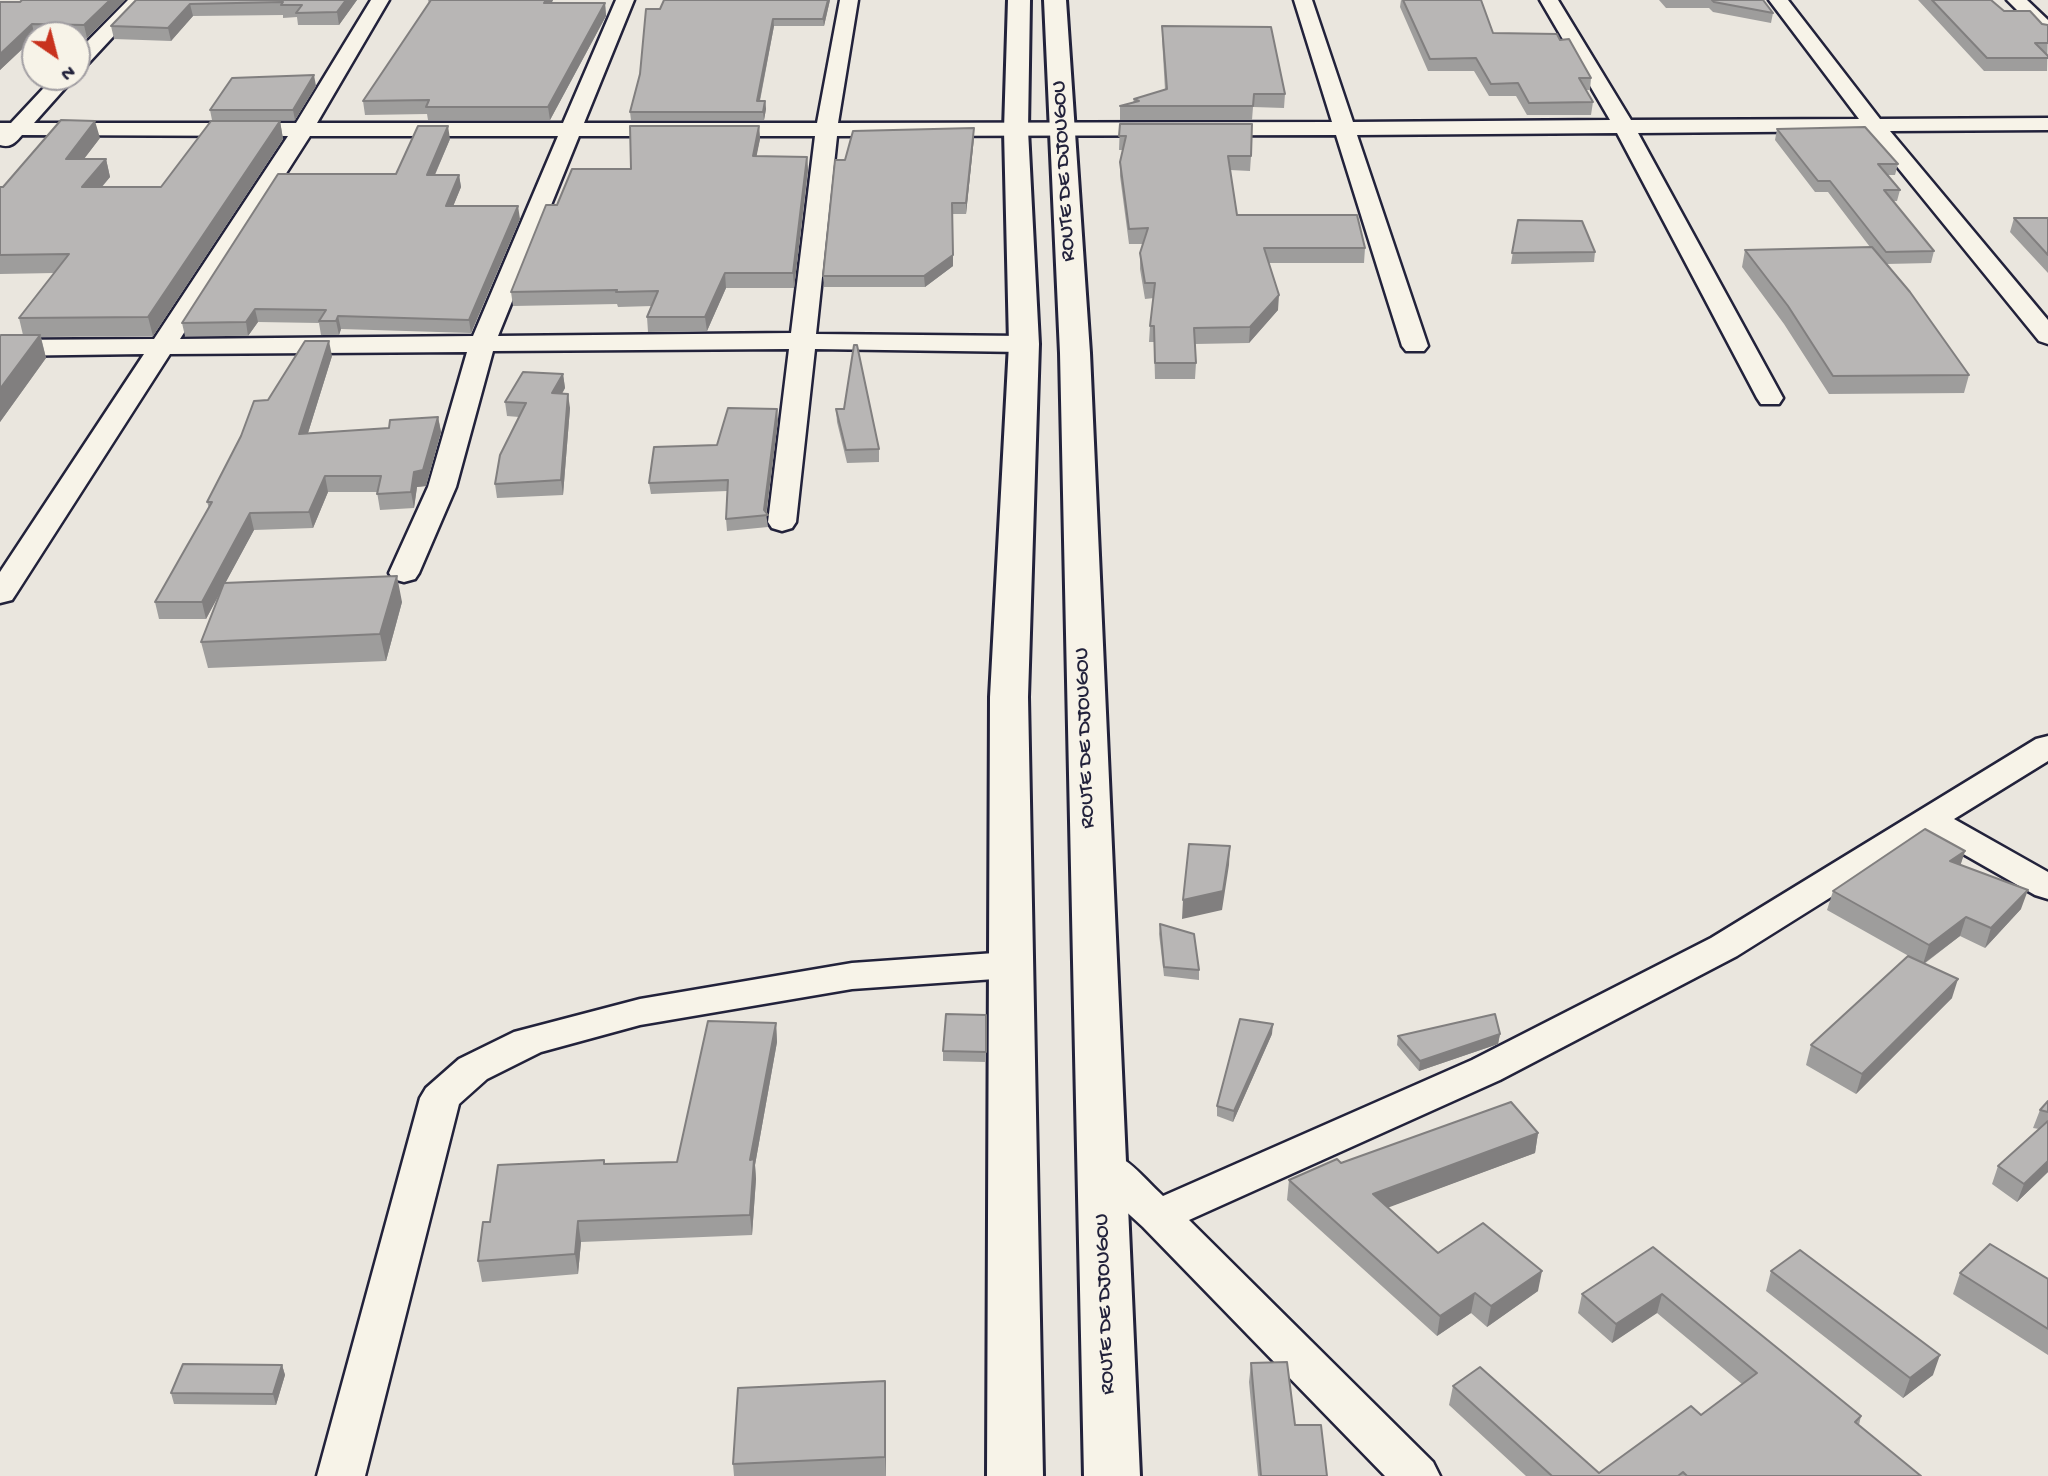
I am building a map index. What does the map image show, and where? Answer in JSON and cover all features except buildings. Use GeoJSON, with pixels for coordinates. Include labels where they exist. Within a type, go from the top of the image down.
{"type":"FeatureCollection","features":[{"type":"Feature","properties":{"kind":"highway","name":"ROUTE DE DJOUGOU"},"geometry":{"type":"LineString","coordinates":[[1016,1476],[1009,965],[1009,697],[1024,344],[1016,130],[1019,0]]}},
{"type":"Feature","properties":{"kind":"highway","name":"ROUTE DE DJOUGOU"},"geometry":{"type":"LineString","coordinates":[[1055,0],[1075,353],[1084,698],[1112,1476]]}},
{"type":"Feature","properties":{"kind":"street"},"geometry":{"type":"LineString","coordinates":[[91,49],[138,0]]}},
{"type":"Feature","properties":{"kind":"street"},"geometry":{"type":"LineString","coordinates":[[1,594],[302,131],[380,0]]}},
{"type":"Feature","properties":{"kind":"street"},"geometry":{"type":"LineString","coordinates":[[404,572],[442,487],[482,345],[569,129],[625,0]]}},
{"type":"Feature","properties":{"kind":"street"},"geometry":{"type":"LineString","coordinates":[[782,522],[827,128],[849,0]]}},
{"type":"Feature","properties":{"kind":"street"},"geometry":{"type":"LineString","coordinates":[[1303,0],[1415,346]]}},
{"type":"Feature","properties":{"kind":"street"},"geometry":{"type":"LineString","coordinates":[[1549,0],[1625,128],[1770,398]]}},
{"type":"Feature","properties":{"kind":"street"},"geometry":{"type":"LineString","coordinates":[[1778,0],[1802,27],[1874,125],[2048,337]]}},
{"type":"Feature","properties":{"kind":"street"},"geometry":{"type":"LineString","coordinates":[[2016,0],[2048,30]]}},
{"type":"Feature","properties":{"kind":"street"},"geometry":{"type":"LineString","coordinates":[[0,147],[8,129],[50,91]]}},
{"type":"Feature","properties":{"kind":"street"},"geometry":{"type":"LineString","coordinates":[[8,129],[1064,130],[2048,124]]}},
{"type":"Feature","properties":{"kind":"street"},"geometry":{"type":"LineString","coordinates":[[0,348],[803,341],[1024,344]]}},
{"type":"Feature","properties":{"kind":"street"},"geometry":{"type":"LineString","coordinates":[[1157,1216],[1486,1070],[1724,947],[2048,746]]}},
{"type":"Feature","properties":{"kind":"street"},"geometry":{"type":"LineString","coordinates":[[1931,821],[2048,887]]}},
{"type":"Feature","properties":{"kind":"street"},"geometry":{"type":"LineString","coordinates":[[341,1476],[440,1098],[473,1069],[528,1042],[640,1012],[852,976],[1009,965]]}},
{"type":"Feature","properties":{"kind":"street"},"geometry":{"type":"LineString","coordinates":[[1101,1164],[1157,1216],[1416,1476]]}}]}
